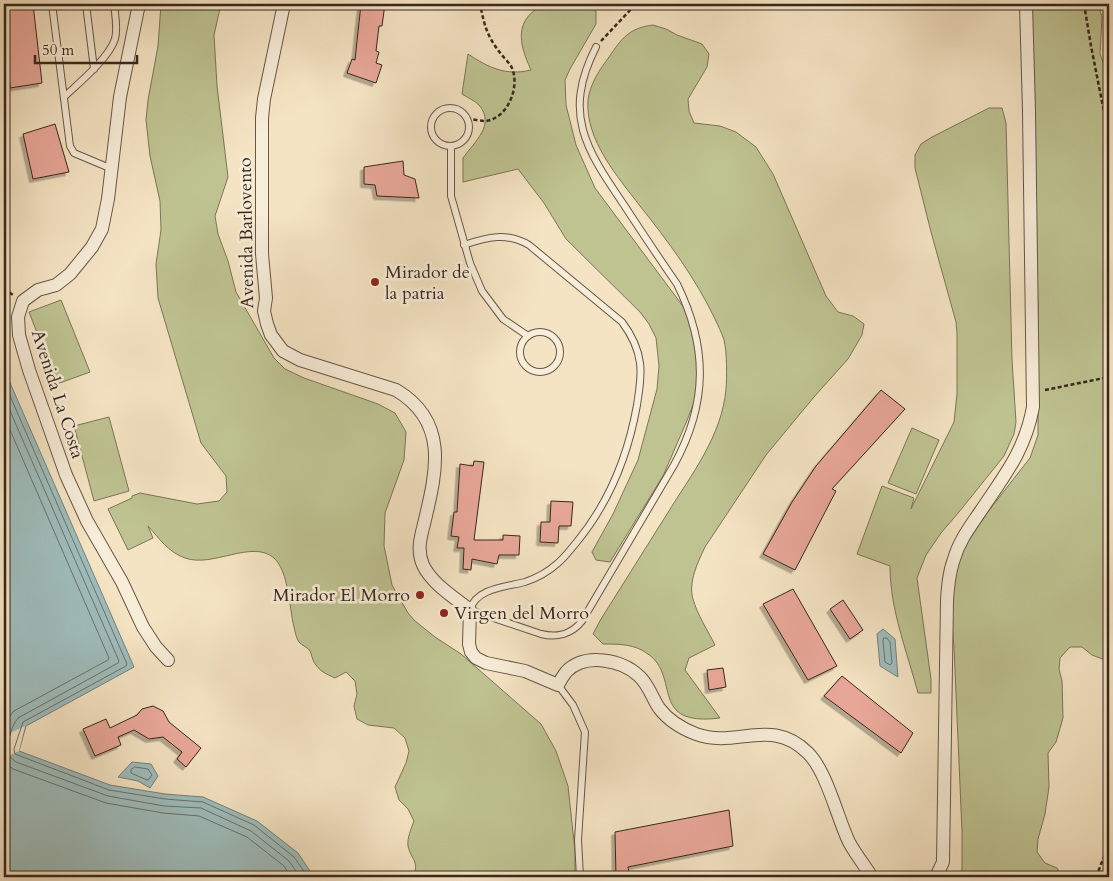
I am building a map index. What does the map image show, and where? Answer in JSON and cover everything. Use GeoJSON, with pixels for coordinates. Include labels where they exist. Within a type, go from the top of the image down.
{"type":"FeatureCollection","features":[{"type":"Feature","properties":{"kind":"street","name":"Avenida La Costa"},"geometry":{"type":"LineString","coordinates":[[138,4],[120,97],[112,169],[102,230],[92,247],[70,274],[56,285],[38,290],[23,301],[18,318],[19,335],[42,408],[76,496],[87,521],[122,582],[143,627],[156,647],[168,660]]}},
{"type":"Feature","properties":{"kind":"street","name":"Avenida Barlovento"},"geometry":{"type":"LineString","coordinates":[[284,4],[264,99],[262,118],[262,254],[266,324],[271,336],[279,346],[294,358],[396,390],[410,400],[422,413],[434,437],[436,454],[420,537],[420,554],[423,565],[429,575],[470,610]]}},
{"type":"Feature","properties":{"kind":"street"},"geometry":{"type":"LineString","coordinates":[[936,877],[943,862],[947,600],[950,572],[966,532],[1013,463],[1030,422],[1033,392],[1026,4]]}},
{"type":"Feature","properties":{"kind":"street"},"geometry":{"type":"LineString","coordinates":[[470,610],[469,644],[471,652],[478,660],[525,670],[558,685],[567,671],[578,665],[591,661],[611,661],[630,668],[640,677],[645,682],[659,708],[672,721],[688,731],[716,738],[771,734],[798,744],[818,766],[850,843],[872,877]]}},
{"type":"Feature","properties":{"kind":"lane"},"geometry":{"type":"LineString","coordinates":[[52,4],[70,146],[74,153],[112,169]]}},
{"type":"Feature","properties":{"kind":"lane"},"geometry":{"type":"LineString","coordinates":[[86,4],[94,69]]}},
{"type":"Feature","properties":{"kind":"lane"},"geometry":{"type":"LineString","coordinates":[[64,97],[94,69],[115,39],[114,4]]}},
{"type":"Feature","properties":{"kind":"lane"},"geometry":{"type":"LineString","coordinates":[[464,245],[486,237],[499,236],[518,239],[529,245],[622,322],[636,345],[641,372],[634,423],[626,452],[607,496],[581,536],[564,557],[550,569],[534,578],[485,593],[472,603],[470,610],[549,636],[562,635],[577,627],[582,621],[684,446],[698,406],[700,386],[700,357],[694,323],[686,303],[677,284],[596,163],[585,138],[580,111],[581,91],[585,71],[596,46]]}},
{"type":"Feature","properties":{"kind":"lane"},"geometry":{"type":"LineString","coordinates":[[456,109],[463,113],[467,119],[468,133],[458,144],[451,146],[444,144],[433,135],[431,128],[432,120],[442,110],[456,109]]}},
{"type":"Feature","properties":{"kind":"lane"},"geometry":{"type":"LineString","coordinates":[[451,146],[452,196],[464,245],[482,290],[502,319],[528,336]]}},
{"type":"Feature","properties":{"kind":"lane"},"geometry":{"type":"LineString","coordinates":[[535,333],[543,333],[550,335],[556,340],[560,355],[552,368],[545,372],[537,372],[524,364],[520,357],[520,349],[528,336],[535,333]]}},
{"type":"Feature","properties":{"kind":"lane"},"geometry":{"type":"LineString","coordinates":[[558,685],[573,705],[585,732],[578,840],[580,877]]}},
{"type":"Feature","properties":{"kind":"path"},"geometry":{"type":"LineString","coordinates":[[467,119],[487,120],[498,116],[511,100],[514,86],[512,69],[484,27],[480,4]]}},
{"type":"Feature","properties":{"kind":"path"},"geometry":{"type":"LineString","coordinates":[[596,46],[636,4]]}},
{"type":"Feature","properties":{"kind":"path"},"geometry":{"type":"LineString","coordinates":[[1084,4],[1109,137]]}},
{"type":"Feature","properties":{"kind":"path"},"geometry":{"type":"LineString","coordinates":[[1033,392],[1109,376]]}},
{"type":"Feature","properties":{"kind":"path"},"geometry":{"type":"LineString","coordinates":[[1096,877],[1109,844]]}},
{"type":"Feature","properties":{"kind":"green space"},"geometry":{"type":"Polygon","coordinates":[[[161,4],[221,4],[214,35],[217,86],[228,177],[215,216],[218,234],[228,261],[236,292],[274,358],[285,369],[304,378],[378,404],[395,413],[406,432],[404,460],[385,513],[384,546],[392,585],[408,613],[415,621],[461,654],[541,724],[556,751],[568,786],[575,851],[575,877],[413,877],[416,867],[409,851],[408,843],[414,821],[408,809],[399,800],[395,787],[406,763],[409,751],[405,738],[394,728],[368,725],[357,719],[354,706],[357,694],[355,681],[346,672],[335,678],[323,672],[314,662],[311,652],[299,642],[296,637],[286,581],[279,564],[274,558],[265,553],[255,551],[208,560],[185,558],[169,548],[148,526],[153,538],[128,550],[108,509],[140,493],[197,504],[219,501],[227,492],[226,476],[201,443],[158,298],[156,264],[161,230],[160,201],[150,156],[146,120],[158,46],[161,4]]]}},
{"type":"Feature","properties":{"kind":"green space"},"geometry":{"type":"Polygon","coordinates":[[[545,4],[587,4],[596,11],[596,24],[565,80],[566,105],[576,145],[595,188],[688,313],[701,364],[695,400],[663,476],[610,562],[596,560],[592,552],[613,514],[638,460],[657,389],[659,366],[656,338],[640,312],[566,239],[544,203],[518,169],[463,182],[463,158],[482,133],[485,119],[484,112],[479,105],[462,94],[468,54],[498,70],[522,72],[531,70],[523,50],[521,32],[528,17],[545,4]]]}},
{"type":"Feature","properties":{"kind":"green space"},"geometry":{"type":"Polygon","coordinates":[[[1032,4],[1098,4],[1102,17],[1100,54],[1109,78],[1109,526],[1104,533],[1109,546],[1109,659],[1105,660],[1092,655],[1082,647],[1070,647],[1060,658],[1059,669],[1062,681],[1063,718],[1056,742],[1048,753],[1049,787],[1037,852],[1045,863],[1057,868],[1062,877],[961,877],[962,831],[954,647],[948,583],[965,541],[1030,458],[1038,435],[1038,306],[1032,128],[1032,4]]]}},
{"type":"Feature","properties":{"kind":"green space"},"geometry":{"type":"Polygon","coordinates":[[[653,25],[702,44],[709,54],[707,67],[688,99],[689,111],[694,123],[720,126],[736,132],[756,147],[773,174],[826,296],[838,312],[853,316],[864,324],[862,335],[848,359],[766,455],[705,547],[697,566],[692,586],[693,599],[715,645],[689,658],[685,670],[720,718],[698,719],[683,715],[674,708],[658,664],[648,654],[632,646],[603,644],[593,634],[704,454],[718,423],[726,389],[725,345],[715,319],[681,261],[613,170],[597,143],[588,115],[588,100],[593,83],[614,50],[622,39],[632,31],[653,25]]]}},
{"type":"Feature","properties":{"kind":"green space"},"geometry":{"type":"Polygon","coordinates":[[[989,108],[1002,108],[1006,123],[1012,360],[1016,422],[1014,434],[1004,456],[941,533],[926,555],[917,578],[931,679],[931,693],[918,693],[896,614],[890,566],[857,554],[882,486],[914,498],[911,509],[954,422],[957,394],[956,322],[915,168],[915,155],[921,144],[932,137],[989,108]]]}},
{"type":"Feature","properties":{"kind":"green space"},"geometry":{"type":"Polygon","coordinates":[[[61,300],[90,372],[57,384],[29,312],[61,300]]]}},
{"type":"Feature","properties":{"kind":"green space"},"geometry":{"type":"Polygon","coordinates":[[[109,417],[129,491],[94,501],[74,426],[109,417]]]}},
{"type":"Feature","properties":{"kind":"green space"},"geometry":{"type":"Polygon","coordinates":[[[912,428],[939,440],[916,494],[888,483],[912,428]]]}},
{"type":"Feature","properties":{"kind":"water"},"geometry":{"type":"Polygon","coordinates":[[[4,369],[134,667],[26,726],[19,751],[110,785],[165,794],[203,797],[257,821],[298,853],[314,877],[4,877],[4,369]]]}},
{"type":"Feature","properties":{"kind":"water"},"geometry":{"type":"Polygon","coordinates":[[[883,629],[895,639],[898,677],[880,666],[877,634],[883,629]]]}},
{"type":"Feature","properties":{"kind":"water"},"geometry":{"type":"Polygon","coordinates":[[[132,762],[151,764],[158,776],[150,788],[138,781],[118,777],[132,762]]]}},
{"type":"Feature","properties":{"kind":"pier"},"geometry":{"type":"Polygon","coordinates":[[[25,726],[19,751],[4,758],[4,736],[25,726]]]}},
{"type":"Feature","properties":{"kind":"building"},"geometry":{"type":"Polygon","coordinates":[[[4,4],[33,4],[42,83],[10,88],[4,4]]]}},
{"type":"Feature","properties":{"kind":"building"},"geometry":{"type":"Polygon","coordinates":[[[361,4],[385,4],[382,26],[379,26],[376,51],[379,52],[376,63],[382,65],[376,83],[347,73],[352,59],[355,60],[361,4]]]}},
{"type":"Feature","properties":{"kind":"building"},"geometry":{"type":"Polygon","coordinates":[[[55,124],[69,172],[33,179],[23,134],[55,124]]]}},
{"type":"Feature","properties":{"kind":"building"},"geometry":{"type":"Polygon","coordinates":[[[403,161],[404,175],[415,179],[419,198],[377,196],[375,185],[364,184],[364,167],[403,161]]]}},
{"type":"Feature","properties":{"kind":"building"},"geometry":{"type":"Polygon","coordinates":[[[881,390],[905,409],[832,489],[836,491],[795,570],[763,554],[792,502],[816,466],[881,390]]]}},
{"type":"Feature","properties":{"kind":"building"},"geometry":{"type":"Polygon","coordinates":[[[474,461],[484,462],[474,540],[503,540],[503,535],[520,536],[519,555],[499,555],[497,564],[472,559],[471,570],[463,569],[464,548],[457,548],[459,537],[451,536],[454,512],[457,512],[460,464],[473,466],[474,461]]]}},
{"type":"Feature","properties":{"kind":"building"},"geometry":{"type":"Polygon","coordinates":[[[551,501],[573,502],[571,526],[559,526],[558,543],[540,542],[541,522],[550,522],[551,501]]]}},
{"type":"Feature","properties":{"kind":"building"},"geometry":{"type":"Polygon","coordinates":[[[793,589],[837,666],[808,680],[763,604],[793,589]]]}},
{"type":"Feature","properties":{"kind":"building"},"geometry":{"type":"Polygon","coordinates":[[[843,600],[863,630],[850,639],[830,609],[843,600]]]}},
{"type":"Feature","properties":{"kind":"building"},"geometry":{"type":"Polygon","coordinates":[[[723,668],[726,687],[709,690],[707,670],[723,668]]]}},
{"type":"Feature","properties":{"kind":"building"},"geometry":{"type":"Polygon","coordinates":[[[842,676],[913,733],[901,753],[824,696],[842,676]]]}},
{"type":"Feature","properties":{"kind":"building"},"geometry":{"type":"Polygon","coordinates":[[[153,706],[163,711],[169,722],[201,748],[186,767],[177,759],[182,752],[163,737],[149,739],[134,730],[118,737],[121,745],[95,756],[83,729],[106,719],[110,728],[137,715],[142,709],[153,706]]]}},
{"type":"Feature","properties":{"kind":"building"},"geometry":{"type":"Polygon","coordinates":[[[729,810],[733,846],[628,867],[630,877],[616,877],[615,832],[729,810]]]}},
{"type":"Feature","properties":{"kind":"place","name":"Mirador de la patria"},"geometry":{"type":"Point","coordinates":[375,282]}},
{"type":"Feature","properties":{"kind":"place","name":"Mirador El Morro"},"geometry":{"type":"Point","coordinates":[420,595]}},
{"type":"Feature","properties":{"kind":"place","name":"Virgen del Morro"},"geometry":{"type":"Point","coordinates":[444,613]}}]}
